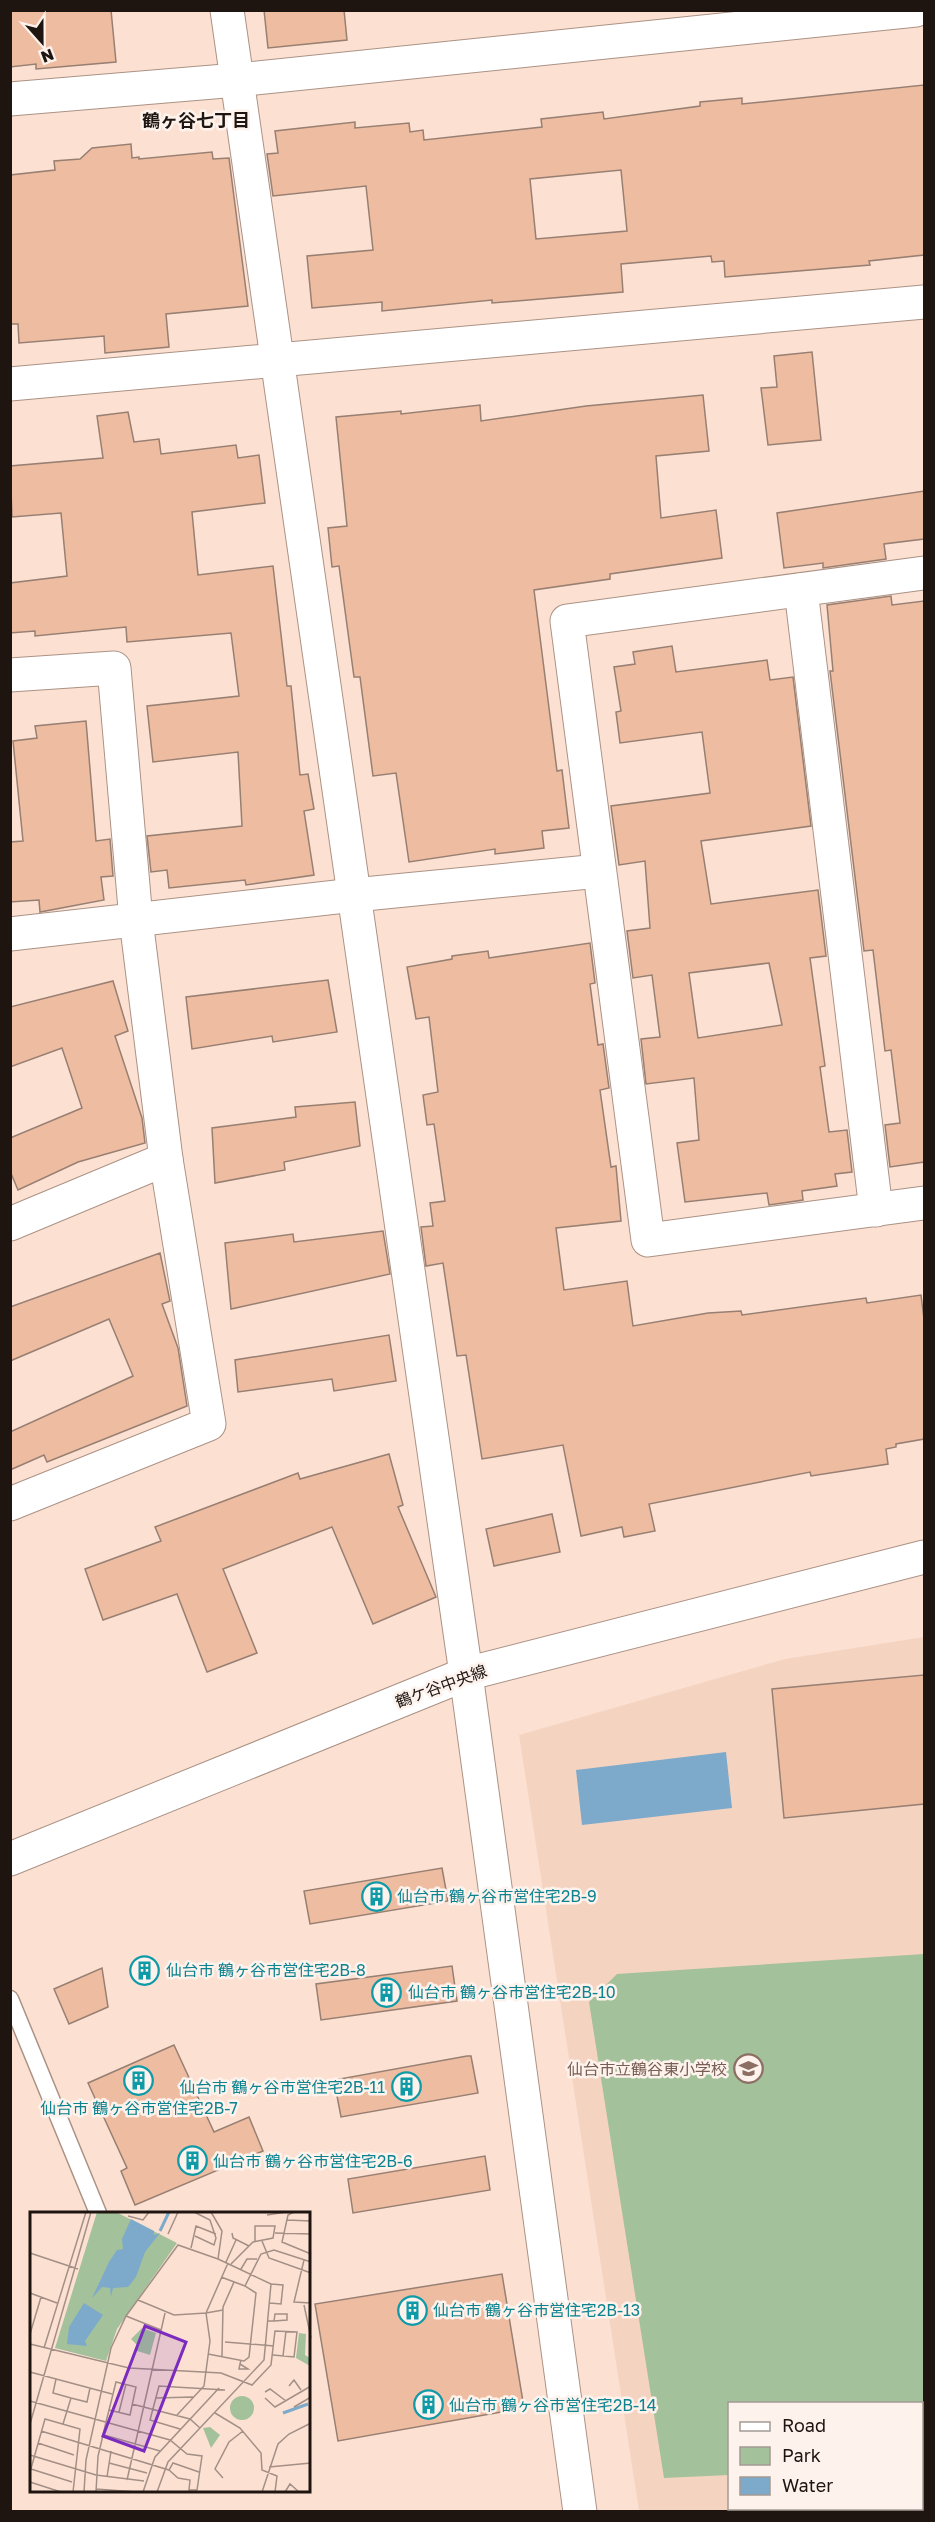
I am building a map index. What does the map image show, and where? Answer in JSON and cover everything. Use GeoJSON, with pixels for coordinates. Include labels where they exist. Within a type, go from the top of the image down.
{"type":"FeatureCollection","features":[{"type":"Feature","properties":{"kind":"street"},"geometry":{"type":"LineString","coordinates":[[227,10],[466,1674],[580,2511]]}},
{"type":"Feature","properties":{"kind":"street"},"geometry":{"type":"LineString","coordinates":[[10,99],[237,80],[916,10]]}},
{"type":"Feature","properties":{"kind":"street"},"geometry":{"type":"LineString","coordinates":[[10,384],[924,302]]}},
{"type":"Feature","properties":{"kind":"street"},"geometry":{"type":"LineString","coordinates":[[924,573],[567,621],[648,1240],[924,1203]]}},
{"type":"Feature","properties":{"kind":"street"},"geometry":{"type":"LineString","coordinates":[[801,590],[876,1210]]}},
{"type":"Feature","properties":{"kind":"street"},"geometry":{"type":"LineString","coordinates":[[10,675],[114,668],[136,920],[166,1159],[209,1424],[10,1503]]}},
{"type":"Feature","properties":{"kind":"street"},"geometry":{"type":"LineString","coordinates":[[10,934],[354,895],[599,871]]}},
{"type":"Feature","properties":{"kind":"street"},"geometry":{"type":"LineString","coordinates":[[10,1224],[166,1159]]}},
{"type":"Feature","properties":{"kind":"street","name":"鶴ケ谷中央線"},"geometry":{"type":"LineString","coordinates":[[10,1859],[466,1674],[924,1557]]}},
{"type":"Feature","properties":{"kind":"lane"},"geometry":{"type":"LineString","coordinates":[[10,1999],[98,2212]]}},
{"type":"Feature","properties":{"kind":"shaded area","name":"仙台市立鶴谷東小学校"},"geometry":{"type":"Polygon","coordinates":[[[924,1637],[924,2511],[639,2511],[519,1735],[785,1659],[924,1637]]]}},
{"type":"Feature","properties":{"kind":"green space"},"geometry":{"type":"Polygon","coordinates":[[[924,1954],[924,2463],[923,2402],[728,2402],[728,2475],[664,2478],[589,2002],[617,1974],[924,1954]]]}},
{"type":"Feature","properties":{"kind":"water"},"geometry":{"type":"Polygon","coordinates":[[[726,1752],[732,1808],[582,1825],[576,1770],[726,1752]]]}},
{"type":"Feature","properties":{"kind":"building"},"geometry":{"type":"Polygon","coordinates":[[[10,10],[111,10],[116,62],[36,69],[36,64],[10,67],[10,10]]]}},
{"type":"Feature","properties":{"kind":"building"},"geometry":{"type":"Polygon","coordinates":[[[264,10],[344,10],[347,40],[268,48],[264,10]]]}},
{"type":"Feature","properties":{"kind":"building"},"geometry":{"type":"Polygon","coordinates":[[[924,85],[924,255],[869,261],[870,265],[725,277],[724,261],[712,262],[711,256],[621,264],[623,292],[492,303],[492,300],[382,311],[382,302],[312,308],[307,256],[373,250],[366,186],[273,196],[267,154],[278,153],[275,131],[355,122],[355,128],[409,123],[410,132],[423,130],[424,140],[542,127],[541,119],[603,112],[604,119],[700,106],[700,102],[742,98],[742,104],[924,85]],[[621,170],[530,179],[536,239],[627,231],[621,170]]]}},
{"type":"Feature","properties":{"kind":"building"},"geometry":{"type":"Polygon","coordinates":[[[131,144],[132,158],[139,157],[139,159],[212,152],[213,159],[229,158],[248,306],[166,314],[169,347],[105,353],[104,336],[19,343],[18,324],[10,324],[10,175],[55,170],[54,161],[80,159],[92,148],[131,144]]]}},
{"type":"Feature","properties":{"kind":"building"},"geometry":{"type":"Polygon","coordinates":[[[812,352],[821,440],[768,445],[761,388],[777,387],[774,356],[812,352]]]}},
{"type":"Feature","properties":{"kind":"building"},"geometry":{"type":"Polygon","coordinates":[[[703,395],[709,451],[656,456],[661,518],[716,510],[722,558],[610,574],[610,579],[534,590],[557,771],[562,770],[569,828],[542,831],[544,848],[495,854],[495,849],[409,862],[396,773],[373,776],[360,677],[354,677],[339,566],[332,567],[328,528],[347,526],[336,417],[401,411],[401,414],[480,405],[481,421],[586,406],[703,395]]]}},
{"type":"Feature","properties":{"kind":"building"},"geometry":{"type":"Polygon","coordinates":[[[128,412],[134,442],[159,439],[161,454],[236,445],[238,458],[259,455],[265,503],[192,512],[198,575],[273,566],[287,686],[291,686],[300,775],[308,774],[314,809],[304,811],[314,875],[246,885],[245,880],[169,888],[167,870],[151,872],[147,836],[242,826],[238,752],[153,762],[147,706],[239,696],[231,633],[127,642],[126,627],[35,636],[35,631],[10,633],[10,583],[67,576],[61,513],[12,517],[10,466],[103,458],[97,416],[128,412]]]}},
{"type":"Feature","properties":{"kind":"building"},"geometry":{"type":"Polygon","coordinates":[[[924,491],[924,539],[884,544],[886,559],[823,568],[823,563],[784,568],[777,513],[924,491]]]}},
{"type":"Feature","properties":{"kind":"building"},"geometry":{"type":"Polygon","coordinates":[[[891,596],[892,605],[924,601],[924,1162],[890,1167],[885,1125],[900,1123],[891,1050],[885,1051],[873,950],[864,951],[830,671],[833,671],[827,605],[891,596]]]}},
{"type":"Feature","properties":{"kind":"building"},"geometry":{"type":"Polygon","coordinates":[[[672,646],[676,672],[767,660],[770,680],[793,677],[811,826],[701,841],[711,904],[818,890],[826,956],[810,958],[825,1066],[820,1067],[829,1132],[847,1130],[852,1172],[835,1174],[837,1186],[802,1191],[803,1200],[769,1205],[767,1193],[685,1202],[677,1143],[699,1140],[694,1078],[646,1084],[641,1039],[660,1037],[652,975],[633,978],[627,931],[650,928],[645,861],[619,865],[611,806],[710,793],[702,732],[620,743],[616,712],[621,711],[614,667],[635,664],[633,652],[672,646]],[[769,963],[689,973],[698,1038],[782,1025],[769,963]]]}},
{"type":"Feature","properties":{"kind":"building"},"geometry":{"type":"Polygon","coordinates":[[[86,721],[96,841],[110,839],[113,876],[101,877],[104,900],[40,912],[39,900],[10,902],[10,842],[23,841],[13,741],[37,738],[35,726],[86,721]]]}},
{"type":"Feature","properties":{"kind":"building"},"geometry":{"type":"Polygon","coordinates":[[[590,943],[595,983],[590,984],[598,1045],[603,1044],[609,1088],[600,1090],[611,1167],[616,1166],[621,1221],[556,1228],[564,1290],[627,1281],[633,1326],[708,1313],[741,1311],[742,1315],[866,1298],[867,1303],[921,1295],[924,1319],[924,1439],[896,1444],[896,1447],[886,1449],[888,1464],[811,1476],[810,1472],[649,1504],[655,1531],[624,1537],[622,1527],[581,1536],[563,1445],[482,1459],[466,1355],[457,1356],[443,1263],[426,1266],[421,1227],[433,1226],[430,1203],[445,1201],[434,1124],[427,1125],[423,1095],[438,1092],[429,1017],[416,1019],[407,967],[452,959],[452,956],[488,951],[489,958],[590,943]]]}},
{"type":"Feature","properties":{"kind":"building"},"geometry":{"type":"Polygon","coordinates":[[[328,980],[337,1032],[273,1042],[272,1036],[192,1049],[186,997],[328,980]]]}},
{"type":"Feature","properties":{"kind":"building"},"geometry":{"type":"Polygon","coordinates":[[[113,981],[128,1031],[115,1036],[142,1118],[145,1143],[78,1162],[18,1190],[10,1171],[10,1138],[82,1108],[62,1048],[10,1067],[10,1007],[113,981]]]}},
{"type":"Feature","properties":{"kind":"building"},"geometry":{"type":"Polygon","coordinates":[[[355,1102],[360,1146],[284,1162],[285,1170],[215,1183],[212,1128],[296,1117],[295,1107],[355,1102]]]}},
{"type":"Feature","properties":{"kind":"building"},"geometry":{"type":"Polygon","coordinates":[[[383,1231],[390,1274],[231,1309],[225,1243],[293,1234],[294,1242],[383,1231]]]}},
{"type":"Feature","properties":{"kind":"building"},"geometry":{"type":"Polygon","coordinates":[[[160,1253],[170,1301],[162,1304],[178,1348],[187,1406],[47,1462],[44,1455],[10,1470],[10,1432],[133,1376],[109,1319],[10,1361],[10,1307],[160,1253]]]}},
{"type":"Feature","properties":{"kind":"building"},"geometry":{"type":"Polygon","coordinates":[[[389,1335],[396,1381],[334,1391],[332,1379],[238,1392],[235,1360],[389,1335]]]}},
{"type":"Feature","properties":{"kind":"building"},"geometry":{"type":"Polygon","coordinates":[[[389,1454],[403,1505],[398,1507],[436,1597],[373,1624],[332,1527],[223,1569],[257,1653],[207,1672],[177,1594],[103,1620],[85,1569],[161,1541],[155,1527],[298,1473],[300,1479],[389,1454]]]}},
{"type":"Feature","properties":{"kind":"building"},"geometry":{"type":"Polygon","coordinates":[[[552,1514],[560,1552],[494,1566],[486,1529],[552,1514]]]}},
{"type":"Feature","properties":{"kind":"building"},"geometry":{"type":"Polygon","coordinates":[[[924,1675],[924,1804],[784,1818],[772,1689],[924,1675]]]}},
{"type":"Feature","properties":{"kind":"building","name":"仙台市 鶴ヶ谷市営住宅2B-9"},"geometry":{"type":"Polygon","coordinates":[[[442,1868],[448,1901],[310,1924],[304,1891],[442,1868]]]}},
{"type":"Feature","properties":{"kind":"building","name":"仙台市 鶴ヶ谷市営住宅2B-10"},"geometry":{"type":"Polygon","coordinates":[[[452,1966],[457,2001],[321,2020],[316,1984],[452,1966]]]}},
{"type":"Feature","properties":{"kind":"building"},"geometry":{"type":"Polygon","coordinates":[[[102,1968],[108,2007],[69,2024],[54,1989],[102,1968]]]}},
{"type":"Feature","properties":{"kind":"building"},"geometry":{"type":"Polygon","coordinates":[[[174,2045],[214,2132],[249,2117],[263,2151],[135,2205],[121,2171],[127,2168],[88,2083],[174,2045]]]}},
{"type":"Feature","properties":{"kind":"building","name":"仙台市 鶴ヶ谷市営住宅2B-11"},"geometry":{"type":"Polygon","coordinates":[[[471,2056],[478,2093],[341,2117],[334,2080],[471,2056]]]}},
{"type":"Feature","properties":{"kind":"building"},"geometry":{"type":"Polygon","coordinates":[[[485,2156],[490,2190],[353,2213],[348,2179],[485,2156]]]}},
{"type":"Feature","properties":{"kind":"building"},"geometry":{"type":"Polygon","coordinates":[[[502,2274],[524,2408],[338,2441],[315,2304],[502,2274]]]}},
{"type":"Feature","properties":{"kind":"place","name":"仙台市 鶴ヶ谷市営住宅2B-9"},"geometry":{"type":"Point","coordinates":[376,1896]}},
{"type":"Feature","properties":{"kind":"place","name":"仙台市 鶴ヶ谷市営住宅2B-8"},"geometry":{"type":"Point","coordinates":[145,1970]}},
{"type":"Feature","properties":{"kind":"place","name":"仙台市 鶴ヶ谷市営住宅2B-10"},"geometry":{"type":"Point","coordinates":[387,1992]}},
{"type":"Feature","properties":{"kind":"place","name":"仙台市立鶴谷東小学校"},"geometry":{"type":"Point","coordinates":[748,2069]}},
{"type":"Feature","properties":{"kind":"place","name":"仙台市 鶴ヶ谷市営住宅2B-7"},"geometry":{"type":"Point","coordinates":[139,2080]}},
{"type":"Feature","properties":{"kind":"place","name":"仙台市 鶴ヶ谷市営住宅2B-11"},"geometry":{"type":"Point","coordinates":[406,2087]}},
{"type":"Feature","properties":{"kind":"place","name":"仙台市 鶴ヶ谷市営住宅2B-6"},"geometry":{"type":"Point","coordinates":[192,2161]}},
{"type":"Feature","properties":{"kind":"place","name":"仙台市 鶴ヶ谷市営住宅2B-13"},"geometry":{"type":"Point","coordinates":[412,2310]}},
{"type":"Feature","properties":{"kind":"place","name":"仙台市 鶴ヶ谷市営住宅2B-14"},"geometry":{"type":"Point","coordinates":[428,2405]}},
{"type":"Feature","properties":{"kind":"district","name":"鶴ヶ谷七丁目"},"geometry":{"type":"Point","coordinates":[196,121]}}]}
